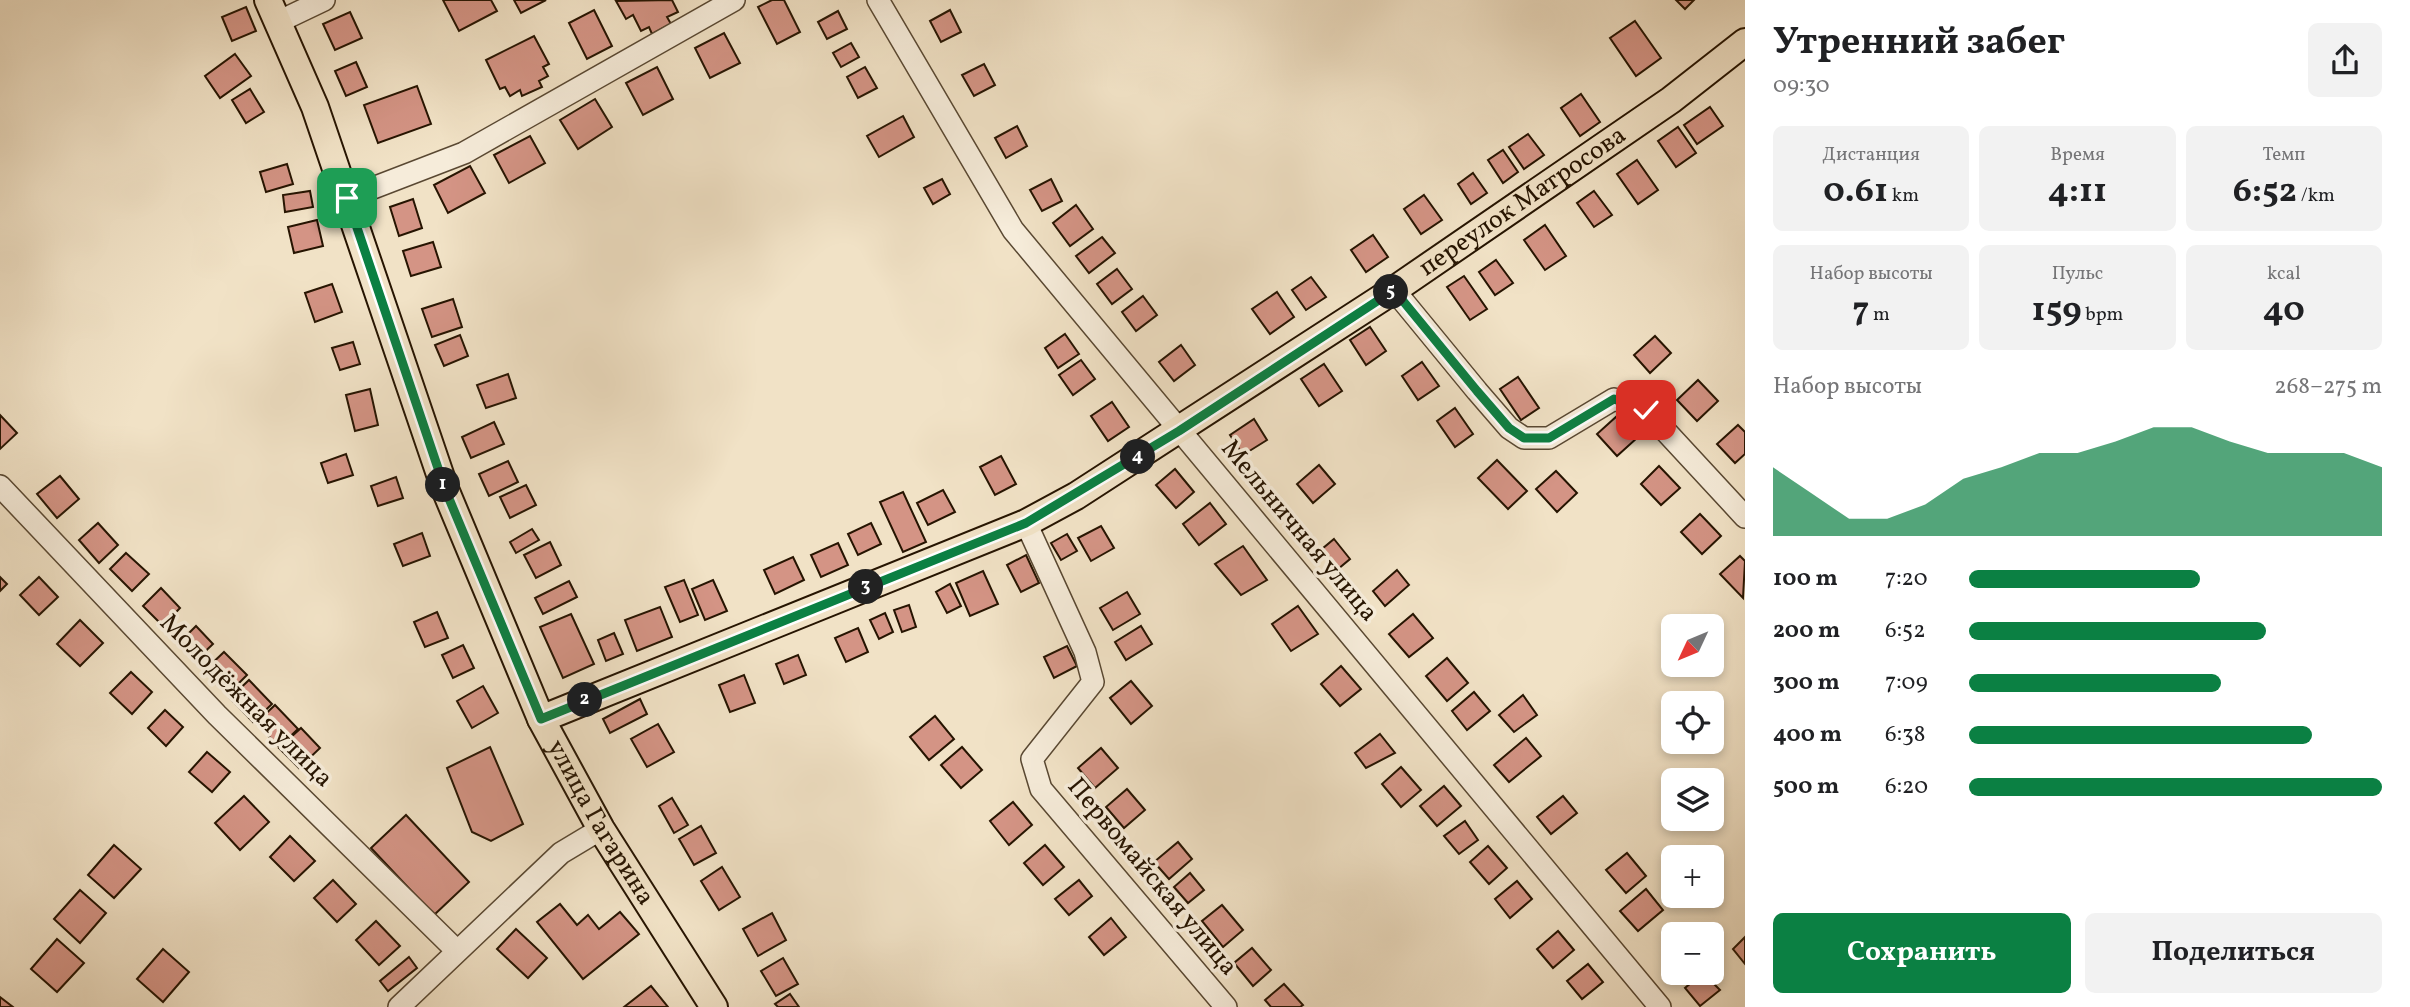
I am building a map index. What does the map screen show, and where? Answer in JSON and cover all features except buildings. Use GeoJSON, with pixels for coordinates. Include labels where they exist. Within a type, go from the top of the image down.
{"type":"FeatureCollection","features":[{"type":"Feature","properties":{"kind":"main road","name":"улица Гагарина"},"geometry":{"type":"LineString","coordinates":[[273,11],[315,107],[445,489],[541,719],[601,829],[714,1007]]}},
{"type":"Feature","properties":{"kind":"main road","name":"переулок Матросова"},"geometry":{"type":"LineString","coordinates":[[541,719],[1026,523],[1179,431],[1394,290],[1671,100],[1745,42]]}},
{"type":"Feature","properties":{"kind":"street"},"geometry":{"type":"LineString","coordinates":[[273,11],[324,0]]}},
{"type":"Feature","properties":{"kind":"street"},"geometry":{"type":"LineString","coordinates":[[347,198],[464,153],[734,0]]}},
{"type":"Feature","properties":{"kind":"street","name":"Мельничная улица"},"geometry":{"type":"LineString","coordinates":[[878,0],[1013,230],[1660,1007]]}},
{"type":"Feature","properties":{"kind":"street"},"geometry":{"type":"LineString","coordinates":[[1394,290],[1509,428],[1524,438],[1549,438],[1614,399],[1646,410],[1745,517]]}},
{"type":"Feature","properties":{"kind":"street","name":"Молодёжная улица"},"geometry":{"type":"LineString","coordinates":[[0,486],[217,715],[456,950]]}},
{"type":"Feature","properties":{"kind":"street","name":"Первомайская улица"},"geometry":{"type":"LineString","coordinates":[[1026,523],[1084,652],[1093,682],[1032,759],[1041,789],[1226,1007]]}},
{"type":"Feature","properties":{"kind":"street"},"geometry":{"type":"LineString","coordinates":[[399,1007],[561,853],[601,829]]}},
{"type":"Feature","properties":{"kind":"route"},"geometry":{"type":"LineString","coordinates":[[347,198],[445,489],[541,719],[1026,523],[1076,496],[1179,431],[1394,290],[1509,428],[1524,438],[1549,438],[1614,399],[1646,410]]}}]}
